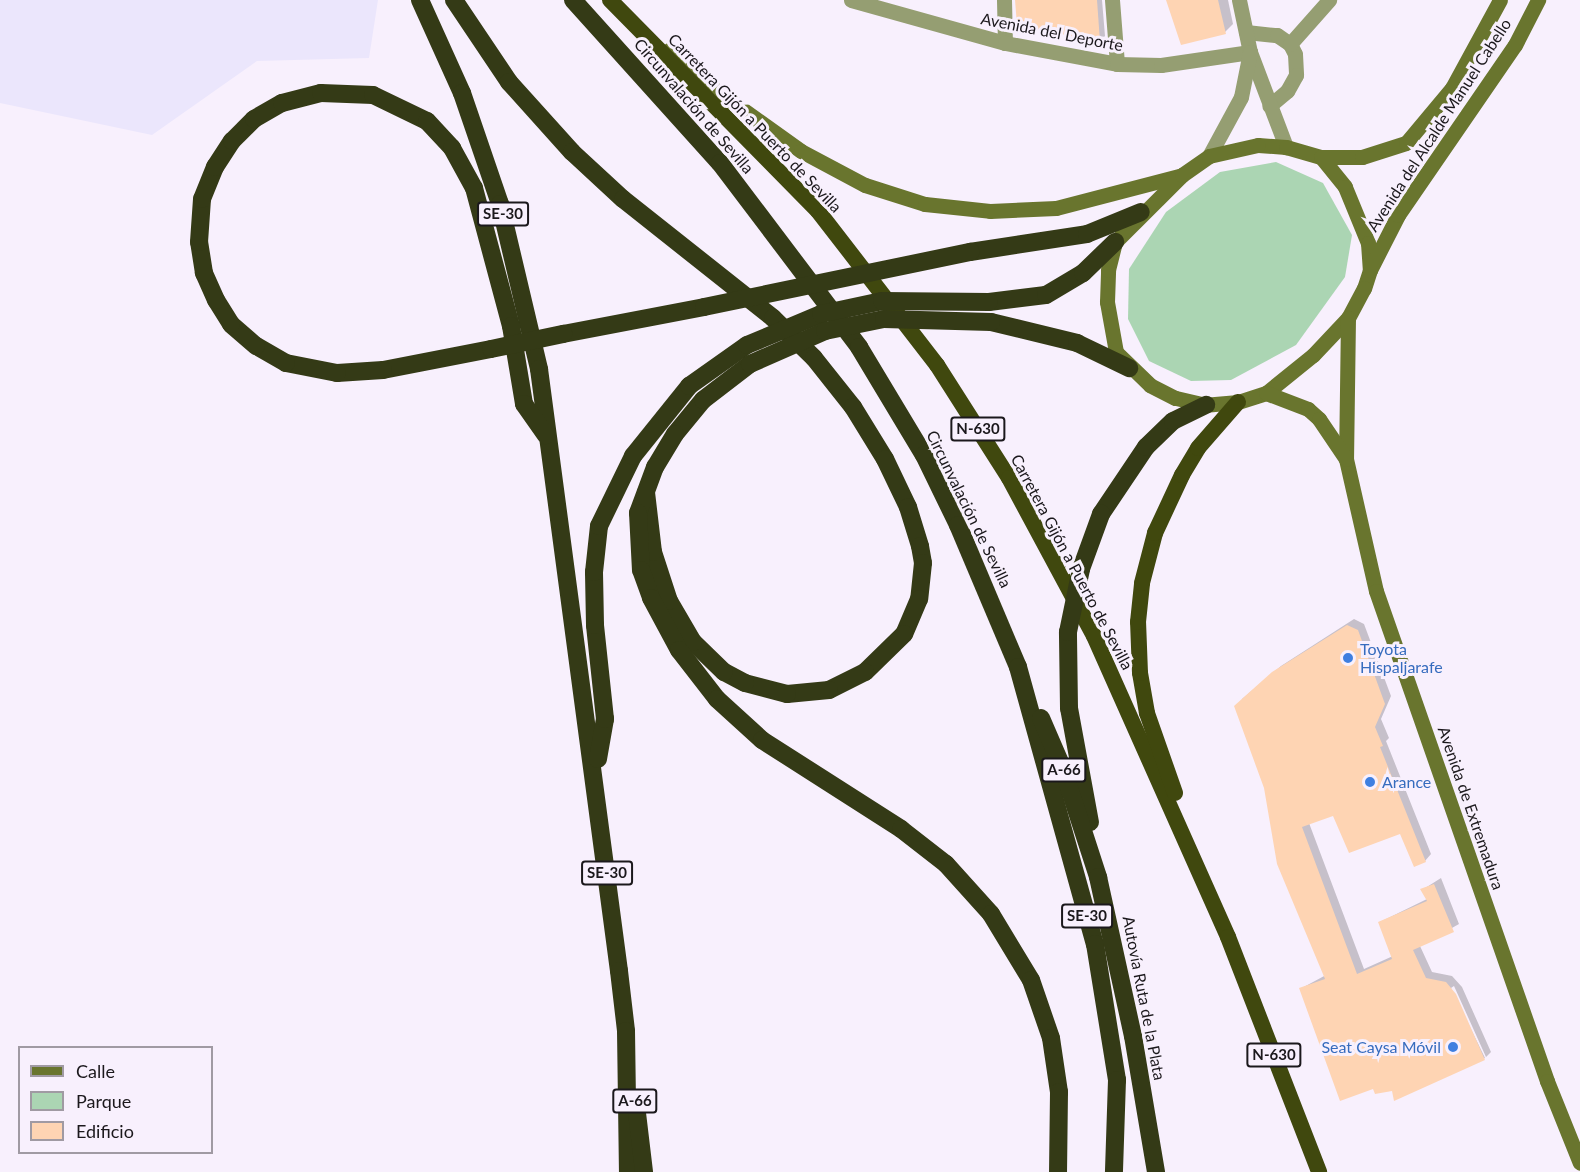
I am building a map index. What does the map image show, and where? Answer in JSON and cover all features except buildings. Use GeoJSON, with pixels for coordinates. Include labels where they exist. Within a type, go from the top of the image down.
{"type":"FeatureCollection","features":[{"type":"Feature","properties":{"kind":"highway","name":"SE-30"},"geometry":{"type":"LineString","coordinates":[[420,0],[462,93],[500,204],[532,330],[595,774],[626,1031],[628,1172]]}},
{"type":"Feature","properties":{"kind":"highway"},"geometry":{"type":"LineString","coordinates":[[454,0],[509,82],[572,152],[623,199],[773,318],[814,358],[853,407],[885,459],[908,507],[920,546],[923,564],[919,599],[904,634],[865,672],[829,690],[787,694],[755,686],[724,672],[693,642],[669,601],[653,552],[646,492]]}},
{"type":"Feature","properties":{"kind":"highway","name":"Circunvalación de Sevilla"},"geometry":{"type":"LineString","coordinates":[[573,0],[720,163],[860,347],[924,455],[987,590],[1018,667],[1105,991],[1117,1080],[1114,1172]]}},
{"type":"Feature","properties":{"kind":"highway","name":"Carretera Gijón a Puerto de Sevilla"},"geometry":{"type":"LineString","coordinates":[[610,0],[818,211],[937,365],[1009,478],[1094,636],[1228,937],[1319,1172]]}},
{"type":"Feature","properties":{"kind":"highway"},"geometry":{"type":"LineString","coordinates":[[548,438],[524,404],[511,326],[474,189],[452,148],[427,121],[373,94],[321,93],[282,103],[254,119],[232,141],[215,167],[202,199],[199,242],[204,273],[216,300],[231,324],[256,346],[295,366],[337,373],[383,370],[491,349],[563,334],[704,308],[970,252],[1087,234],[1142,212]]}},
{"type":"Feature","properties":{"kind":"highway"},"geometry":{"type":"LineString","coordinates":[[595,774],[605,719],[595,626],[594,572],[600,526],[633,456],[689,386],[747,345],[820,314],[882,301],[989,302],[1046,295],[1083,273],[1114,242]]}},
{"type":"Feature","properties":{"kind":"highway"},"geometry":{"type":"LineString","coordinates":[[1058,1172],[1060,1124],[1057,1065],[1043,1010],[1020,958],[991,914],[946,864],[901,829],[762,740],[717,699],[694,671],[663,622],[641,570],[638,513],[675,434],[703,400],[732,375],[766,355],[804,338],[863,322],[920,319],[991,322],[1077,343],[1129,368]]}},
{"type":"Feature","properties":{"kind":"highway"},"geometry":{"type":"LineString","coordinates":[[1228,937],[1147,712],[1140,673],[1138,622],[1148,560],[1167,506],[1198,448],[1238,402]]}},
{"type":"Feature","properties":{"kind":"highway"},"geometry":{"type":"LineString","coordinates":[[1098,877],[1069,708],[1068,632],[1081,569],[1101,514],[1146,447],[1173,421],[1206,405]]}},
{"type":"Feature","properties":{"kind":"highway","name":"Autovía Ruta de la Plata"},"geometry":{"type":"LineString","coordinates":[[1018,667],[1063,769],[1098,877],[1133,1036],[1156,1172]]}},
{"type":"Feature","properties":{"kind":"highway","name":"A-66"},"geometry":{"type":"LineString","coordinates":[[626,1031],[644,1172]]}},
{"type":"Feature","properties":{"kind":"main road"},"geometry":{"type":"LineString","coordinates":[[610,0],[766,128],[832,170],[896,196],[955,209],[1025,211],[1083,203],[1182,175]]}},
{"type":"Feature","properties":{"kind":"main road","name":"Avenida del Alcalde Manuel Cabello"},"geometry":{"type":"LineString","coordinates":[[1209,156],[1258,145],[1286,147],[1321,157],[1362,157],[1406,143],[1452,88],[1500,0]]}},
{"type":"Feature","properties":{"kind":"main road","name":"Avenida del Alcalde Manuel Cabello"},"geometry":{"type":"LineString","coordinates":[[1348,318],[1398,215],[1515,45],[1538,0]]}},
{"type":"Feature","properties":{"kind":"main road"},"geometry":{"type":"LineString","coordinates":[[1209,156],[1182,175],[1114,242],[1108,270],[1109,330],[1116,352],[1129,368],[1175,398],[1206,405],[1238,402],[1266,393],[1313,354],[1348,318]]}},
{"type":"Feature","properties":{"kind":"main road"},"geometry":{"type":"LineString","coordinates":[[1321,157],[1345,187],[1360,218],[1370,270]]}},
{"type":"Feature","properties":{"kind":"main road"},"geometry":{"type":"LineString","coordinates":[[1346,459],[1348,318]]}},
{"type":"Feature","properties":{"kind":"main road"},"geometry":{"type":"LineString","coordinates":[[1266,393],[1314,414],[1346,459]]}},
{"type":"Feature","properties":{"kind":"main road","name":"Avenida de Extremadura"},"geometry":{"type":"LineString","coordinates":[[1346,459],[1376,591],[1547,1081],[1580,1163]]}},
{"type":"Feature","properties":{"kind":"street","name":"Avenida del Deporte"},"geometry":{"type":"LineString","coordinates":[[851,0],[897,7],[1005,43],[1117,64],[1161,65],[1250,52]]}},
{"type":"Feature","properties":{"kind":"street"},"geometry":{"type":"LineString","coordinates":[[1004,0],[1005,43]]}},
{"type":"Feature","properties":{"kind":"street"},"geometry":{"type":"LineString","coordinates":[[1112,0],[1117,64]]}},
{"type":"Feature","properties":{"kind":"street"},"geometry":{"type":"LineString","coordinates":[[1239,0],[1250,52],[1286,147]]}},
{"type":"Feature","properties":{"kind":"street"},"geometry":{"type":"LineString","coordinates":[[1290,44],[1329,0]]}},
{"type":"Feature","properties":{"kind":"street"},"geometry":{"type":"LineString","coordinates":[[1246,32],[1268,32],[1290,44]]}},
{"type":"Feature","properties":{"kind":"street"},"geometry":{"type":"LineString","coordinates":[[1269,106],[1287,91],[1296,75],[1290,44]]}},
{"type":"Feature","properties":{"kind":"street"},"geometry":{"type":"LineString","coordinates":[[1209,156],[1240,97],[1250,52]]}},
{"type":"Feature","properties":{"kind":"shaded area"},"geometry":{"type":"Polygon","coordinates":[[[0,0],[378,0],[369,58],[257,61],[152,135],[0,103],[0,0]]]}},
{"type":"Feature","properties":{"kind":"green space"},"geometry":{"type":"Polygon","coordinates":[[[1276,162],[1323,183],[1352,235],[1345,277],[1296,345],[1231,380],[1191,381],[1149,361],[1128,319],[1129,269],[1166,212],[1220,172],[1276,162]]]}},
{"type":"Feature","properties":{"kind":"place","name":"Toyota Hispaljarafe"},"geometry":{"type":"Point","coordinates":[1348,658]}},
{"type":"Feature","properties":{"kind":"place","name":"Arance"},"geometry":{"type":"Point","coordinates":[1370,782]}},
{"type":"Feature","properties":{"kind":"place","name":"Seat Caysa Móvil"},"geometry":{"type":"Point","coordinates":[1453,1047]}}]}
